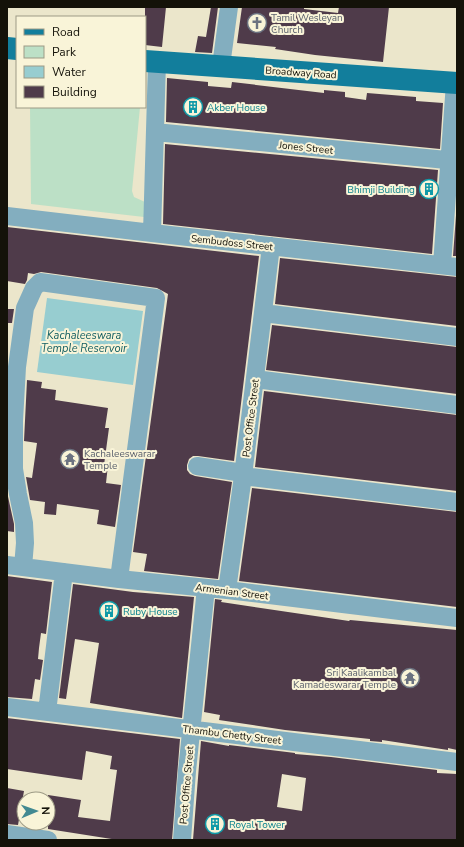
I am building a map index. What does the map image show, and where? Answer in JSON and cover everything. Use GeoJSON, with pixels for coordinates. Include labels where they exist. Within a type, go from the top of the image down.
{"type":"FeatureCollection","features":[{"type":"Feature","properties":{"kind":"main road","name":"Broadway Road"},"geometry":{"type":"LineString","coordinates":[[151,61],[456,83]]}},
{"type":"Feature","properties":{"kind":"street"},"geometry":{"type":"LineString","coordinates":[[221,66],[229,7]]}},
{"type":"Feature","properties":{"kind":"street"},"geometry":{"type":"LineString","coordinates":[[151,61],[155,132],[152,233]]}},
{"type":"Feature","properties":{"kind":"street"},"geometry":{"type":"LineString","coordinates":[[449,266],[456,83]]}},
{"type":"Feature","properties":{"kind":"street","name":"Jones Street"},"geometry":{"type":"LineString","coordinates":[[155,132],[453,161]]}},
{"type":"Feature","properties":{"kind":"street","name":"Sembudoss Street"},"geometry":{"type":"LineString","coordinates":[[7,216],[449,266]]}},
{"type":"Feature","properties":{"kind":"street","name":"Post Office Street"},"geometry":{"type":"LineString","coordinates":[[227,590],[271,246]]}},
{"type":"Feature","properties":{"kind":"street"},"geometry":{"type":"LineString","coordinates":[[15,566],[25,543],[24,523],[18,494],[14,461],[14,421],[18,362],[25,308],[34,288],[40,282],[156,298],[118,579]]}},
{"type":"Feature","properties":{"kind":"street"},"geometry":{"type":"LineString","coordinates":[[263,313],[457,337]]}},
{"type":"Feature","properties":{"kind":"street"},"geometry":{"type":"LineString","coordinates":[[255,379],[457,405]]}},
{"type":"Feature","properties":{"kind":"street"},"geometry":{"type":"LineString","coordinates":[[198,466],[243,474],[457,502]]}},
{"type":"Feature","properties":{"kind":"street","name":"Armenian Street"},"geometry":{"type":"LineString","coordinates":[[15,566],[457,618]]}},
{"type":"Feature","properties":{"kind":"street"},"geometry":{"type":"LineString","coordinates":[[47,712],[64,572]]}},
{"type":"Feature","properties":{"kind":"street","name":"Post Office Street"},"geometry":{"type":"LineString","coordinates":[[182,840],[191,729],[206,588]]}},
{"type":"Feature","properties":{"kind":"street","name":"Thambu Chetty Street"},"geometry":{"type":"LineString","coordinates":[[7,707],[457,762]]}},
{"type":"Feature","properties":{"kind":"street"},"geometry":{"type":"LineString","coordinates":[[7,834],[48,840]]}},
{"type":"Feature","properties":{"kind":"green space"},"geometry":{"type":"Polygon","coordinates":[[[30,108],[140,108],[132,191],[134,197],[145,202],[144,217],[31,204],[30,108]]]}},
{"type":"Feature","properties":{"kind":"water","name":"Kachaleeswara Temple Reservoir"},"geometry":{"type":"Polygon","coordinates":[[[47,298],[143,311],[133,385],[37,372],[47,298]]]}},
{"type":"Feature","properties":{"kind":"building"},"geometry":{"type":"Polygon","coordinates":[[[145,7],[166,7],[162,47],[146,45],[145,7]]]}},
{"type":"Feature","properties":{"kind":"building"},"geometry":{"type":"Polygon","coordinates":[[[211,7],[218,7],[212,53],[195,52],[198,36],[206,37],[211,7]]]}},
{"type":"Feature","properties":{"kind":"building"},"geometry":{"type":"Polygon","coordinates":[[[242,7],[304,7],[304,9],[338,13],[339,7],[389,7],[383,62],[315,55],[275,49],[276,47],[237,43],[242,7]]]}},
{"type":"Feature","properties":{"kind":"building"},"geometry":{"type":"Polygon","coordinates":[[[167,78],[208,82],[208,86],[231,88],[232,82],[324,93],[324,90],[345,92],[345,97],[366,100],[367,93],[416,97],[416,101],[443,103],[440,149],[166,122],[167,78]]]}},
{"type":"Feature","properties":{"kind":"building"},"geometry":{"type":"Polygon","coordinates":[[[165,144],[438,170],[432,254],[163,224],[165,144]]]}},
{"type":"Feature","properties":{"kind":"building"},"geometry":{"type":"Polygon","coordinates":[[[457,202],[457,256],[453,256],[457,202]]]}},
{"type":"Feature","properties":{"kind":"building"},"geometry":{"type":"Polygon","coordinates":[[[7,227],[259,256],[234,461],[193,456],[189,459],[187,465],[187,470],[190,474],[195,476],[232,482],[218,579],[144,571],[147,554],[133,552],[168,294],[157,288],[41,272],[34,274],[28,273],[25,284],[7,281],[7,227]]]}},
{"type":"Feature","properties":{"kind":"building"},"geometry":{"type":"Polygon","coordinates":[[[280,258],[457,277],[457,326],[275,304],[280,258]]]}},
{"type":"Feature","properties":{"kind":"building"},"geometry":{"type":"Polygon","coordinates":[[[7,309],[14,309],[12,323],[7,323],[7,309]]]}},
{"type":"Feature","properties":{"kind":"building"},"geometry":{"type":"Polygon","coordinates":[[[272,325],[457,347],[457,394],[266,370],[272,325]]]}},
{"type":"Feature","properties":{"kind":"building","name":"Kachaleeswarar Temple"},"geometry":{"type":"Polygon","coordinates":[[[27,380],[42,382],[41,388],[56,390],[55,400],[108,408],[105,428],[109,428],[104,465],[108,465],[106,483],[121,485],[115,527],[97,524],[99,510],[57,504],[56,515],[44,514],[45,502],[30,500],[26,477],[32,478],[37,443],[24,441],[27,380]]]}},
{"type":"Feature","properties":{"kind":"building"},"geometry":{"type":"Polygon","coordinates":[[[264,391],[457,415],[457,491],[255,467],[264,391]]]}},
{"type":"Feature","properties":{"kind":"building"},"geometry":{"type":"Polygon","coordinates":[[[252,488],[457,512],[457,607],[239,581],[252,488]]]}},
{"type":"Feature","properties":{"kind":"building"},"geometry":{"type":"Polygon","coordinates":[[[7,492],[14,524],[14,532],[7,531],[7,492]]]}},
{"type":"Feature","properties":{"kind":"building"},"geometry":{"type":"Polygon","coordinates":[[[7,576],[52,582],[46,634],[41,633],[39,648],[38,659],[43,660],[40,680],[35,679],[32,699],[7,697],[7,576]]]}},
{"type":"Feature","properties":{"kind":"building"},"geometry":{"type":"Polygon","coordinates":[[[73,584],[133,592],[194,597],[182,718],[90,703],[99,643],[75,639],[66,699],[59,698],[73,584]]]}},
{"type":"Feature","properties":{"kind":"building"},"geometry":{"type":"Polygon","coordinates":[[[215,599],[222,600],[221,602],[349,621],[457,630],[457,750],[382,740],[382,742],[370,741],[370,739],[285,730],[219,720],[220,715],[204,712],[215,599]]]}},
{"type":"Feature","properties":{"kind":"building"},"geometry":{"type":"Polygon","coordinates":[[[7,718],[180,739],[172,840],[118,840],[56,830],[56,796],[81,800],[78,817],[110,821],[117,770],[110,769],[112,756],[86,751],[82,780],[7,769],[7,718]]]}},
{"type":"Feature","properties":{"kind":"building"},"geometry":{"type":"Polygon","coordinates":[[[201,741],[229,746],[437,770],[437,773],[457,774],[457,840],[193,840],[201,741]],[[282,774],[277,807],[302,811],[306,778],[282,774]]]}},
{"type":"Feature","properties":{"kind":"building"},"geometry":{"type":"Polygon","coordinates":[[[7,788],[24,791],[16,791],[16,825],[7,824],[7,788]]]}},
{"type":"Feature","properties":{"kind":"place","name":"Tamil Wesleyan Church"},"geometry":{"type":"Point","coordinates":[257,23]}},
{"type":"Feature","properties":{"kind":"place","name":"Akber House"},"geometry":{"type":"Point","coordinates":[193,107]}},
{"type":"Feature","properties":{"kind":"place","name":"Bhimji Building"},"geometry":{"type":"Point","coordinates":[429,189]}},
{"type":"Feature","properties":{"kind":"place","name":"Kachaleeswarar Temple"},"geometry":{"type":"Point","coordinates":[70,459]}},
{"type":"Feature","properties":{"kind":"place","name":"Ruby House"},"geometry":{"type":"Point","coordinates":[109,611]}},
{"type":"Feature","properties":{"kind":"place","name":"Sri Kaalikambal Kamadeswarar Temple"},"geometry":{"type":"Point","coordinates":[410,678]}},
{"type":"Feature","properties":{"kind":"place","name":"Royal Tower"},"geometry":{"type":"Point","coordinates":[215,824]}}]}
